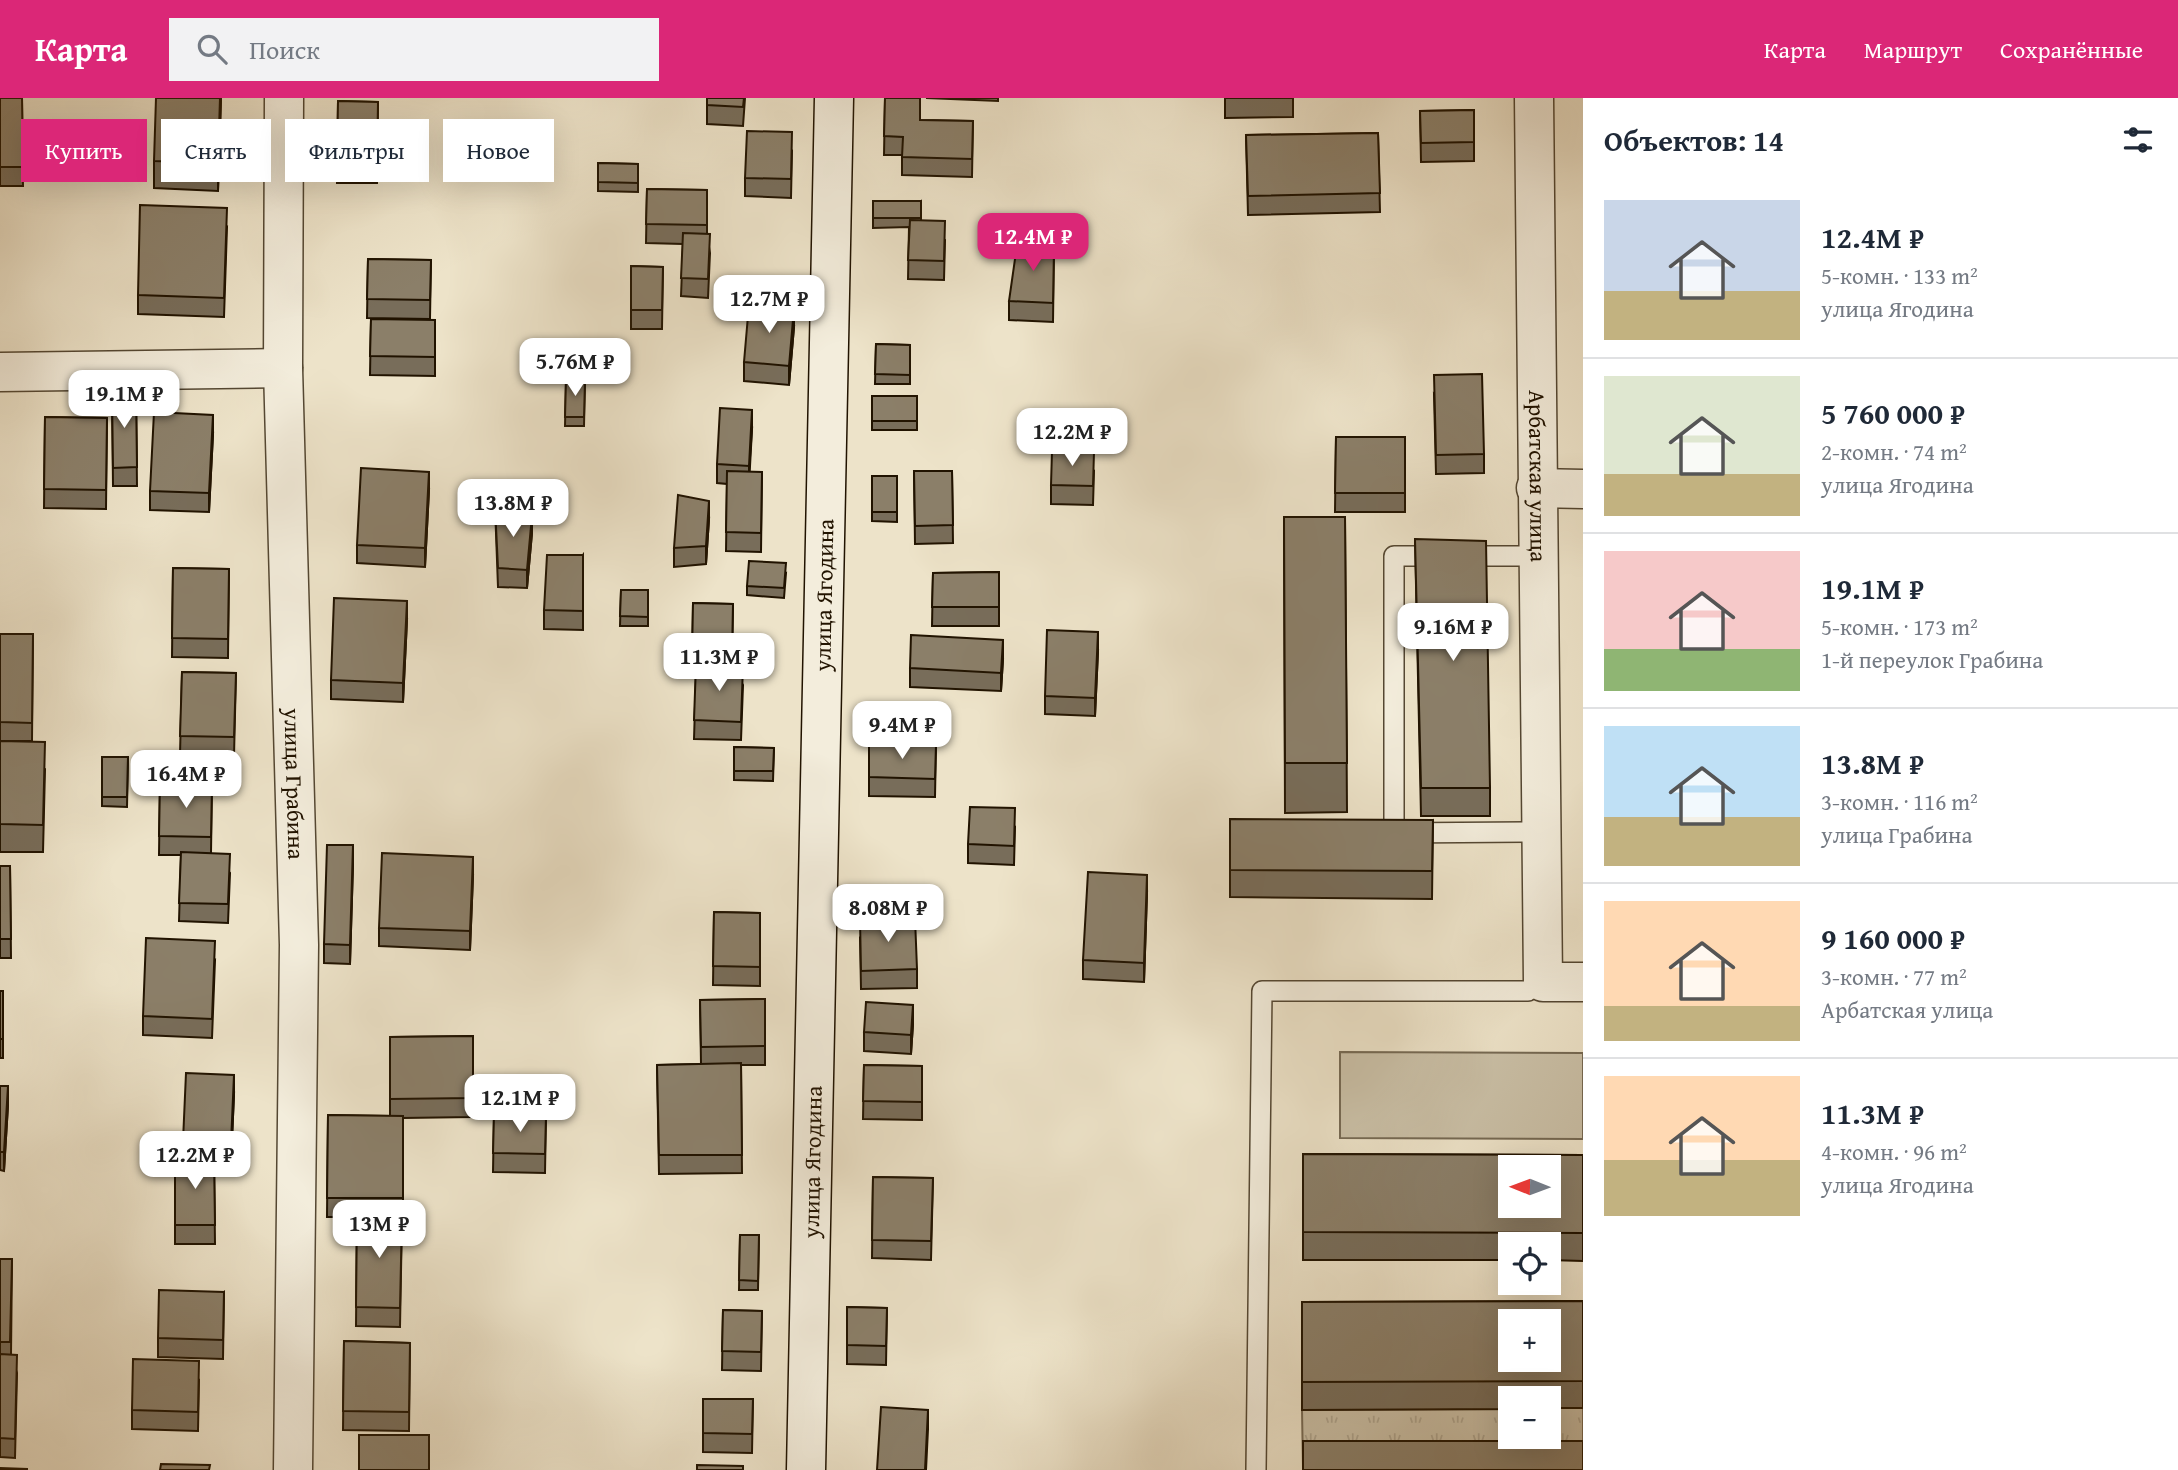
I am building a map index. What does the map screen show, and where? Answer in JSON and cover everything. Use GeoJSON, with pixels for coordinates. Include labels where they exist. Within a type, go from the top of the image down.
{"type":"FeatureCollection","features":[{"type":"Feature","properties":{"kind":"street","name":"улица Грабина"},"geometry":{"type":"LineString","coordinates":[[284,98],[282,368],[299,944],[293,1470]]}},
{"type":"Feature","properties":{"kind":"street","name":"улица Ягодина"},"geometry":{"type":"LineString","coordinates":[[806,1470],[834,98]]}},
{"type":"Feature","properties":{"kind":"street","name":"Арбатская улица"},"geometry":{"type":"LineString","coordinates":[[1534,98],[1540,832],[1535,986]]}},
{"type":"Feature","properties":{"kind":"street"},"geometry":{"type":"LineString","coordinates":[[0,372],[282,368]]}},
{"type":"Feature","properties":{"kind":"street"},"geometry":{"type":"LineString","coordinates":[[1536,488],[1583,489]]}},
{"type":"Feature","properties":{"kind":"street"},"geometry":{"type":"LineString","coordinates":[[1535,986],[1583,982]]}},
{"type":"Feature","properties":{"kind":"lane"},"geometry":{"type":"LineString","coordinates":[[1537,556],[1394,556],[1394,833],[1540,832]]}},
{"type":"Feature","properties":{"kind":"lane"},"geometry":{"type":"LineString","coordinates":[[1256,1470],[1262,991],[1535,986]]}},
{"type":"Feature","properties":{"kind":"green space"},"geometry":{"type":"Polygon","coordinates":[[[1340,1052],[1583,1053],[1583,1139],[1340,1138],[1340,1052]]]}},
{"type":"Feature","properties":{"kind":"green space"},"geometry":{"type":"Polygon","coordinates":[[[1561,1408],[1583,1408],[1583,1468],[1303,1468],[1302,1410],[1498,1409],[1498,1449],[1561,1449],[1561,1408]]]}},
{"type":"Feature","properties":{"kind":"building"},"geometry":{"type":"Polygon","coordinates":[[[0,98],[22,98],[21,167],[0,167],[0,98]]]}},
{"type":"Feature","properties":{"kind":"building"},"geometry":{"type":"Polygon","coordinates":[[[156,98],[220,98],[219,119],[161,119],[161,161],[154,161],[156,98]]]}},
{"type":"Feature","properties":{"kind":"building"},"geometry":{"type":"Polygon","coordinates":[[[707,98],[744,98],[743,107],[707,105],[707,98]]]}},
{"type":"Feature","properties":{"kind":"building"},"geometry":{"type":"Polygon","coordinates":[[[885,98],[920,98],[920,120],[973,121],[972,159],[902,157],[903,137],[884,136],[885,98]]]}},
{"type":"Feature","properties":{"kind":"building"},"geometry":{"type":"Polygon","coordinates":[[[338,101],[378,102],[378,119],[338,119],[338,101]]]}},
{"type":"Feature","properties":{"kind":"building"},"geometry":{"type":"Polygon","coordinates":[[[1474,110],[1474,142],[1421,143],[1420,111],[1474,110]]]}},
{"type":"Feature","properties":{"kind":"building"},"geometry":{"type":"Polygon","coordinates":[[[747,131],[792,132],[791,179],[745,178],[747,131]]]}},
{"type":"Feature","properties":{"kind":"building"},"geometry":{"type":"Polygon","coordinates":[[[1378,133],[1380,193],[1248,196],[1246,135],[1378,133]]]}},
{"type":"Feature","properties":{"kind":"building"},"geometry":{"type":"Polygon","coordinates":[[[598,163],[638,164],[638,183],[598,182],[598,163]]]}},
{"type":"Feature","properties":{"kind":"building"},"geometry":{"type":"Polygon","coordinates":[[[647,189],[707,190],[707,225],[646,224],[647,189]]]}},
{"type":"Feature","properties":{"kind":"building"},"geometry":{"type":"Polygon","coordinates":[[[873,201],[921,201],[921,218],[873,218],[873,201]]]}},
{"type":"Feature","properties":{"kind":"building"},"geometry":{"type":"Polygon","coordinates":[[[140,205],[227,208],[224,298],[138,295],[140,205]]]}},
{"type":"Feature","properties":{"kind":"building"},"geometry":{"type":"Polygon","coordinates":[[[910,220],[945,221],[944,261],[908,260],[910,220]]]}},
{"type":"Feature","properties":{"kind":"building"},"geometry":{"type":"Polygon","coordinates":[[[683,233],[710,234],[708,279],[681,278],[683,233]]]}},
{"type":"Feature","properties":{"kind":"building"},"geometry":{"type":"Polygon","coordinates":[[[1018,238],[1054,248],[1053,303],[1009,301],[1018,238]]]}},
{"type":"Feature","properties":{"kind":"building"},"geometry":{"type":"Polygon","coordinates":[[[368,259],[431,260],[430,300],[367,299],[368,259]]]}},
{"type":"Feature","properties":{"kind":"building"},"geometry":{"type":"Polygon","coordinates":[[[631,266],[663,267],[662,310],[631,310],[631,266]]]}},
{"type":"Feature","properties":{"kind":"building"},"geometry":{"type":"Polygon","coordinates":[[[749,304],[794,308],[789,366],[744,362],[749,304]]]}},
{"type":"Feature","properties":{"kind":"building"},"geometry":{"type":"Polygon","coordinates":[[[371,319],[435,320],[435,357],[370,356],[371,319]]]}},
{"type":"Feature","properties":{"kind":"building"},"geometry":{"type":"Polygon","coordinates":[[[876,344],[910,345],[910,375],[875,374],[876,344]]]}},
{"type":"Feature","properties":{"kind":"building"},"geometry":{"type":"Polygon","coordinates":[[[1482,374],[1484,454],[1436,455],[1434,375],[1482,374]]]}},
{"type":"Feature","properties":{"kind":"building"},"geometry":{"type":"Polygon","coordinates":[[[566,380],[585,380],[584,417],[565,417],[566,380]]]}},
{"type":"Feature","properties":{"kind":"building"},"geometry":{"type":"Polygon","coordinates":[[[136,392],[137,467],[113,468],[112,393],[136,392]]]}},
{"type":"Feature","properties":{"kind":"building"},"geometry":{"type":"Polygon","coordinates":[[[872,396],[917,396],[917,421],[872,421],[872,396]]]}},
{"type":"Feature","properties":{"kind":"building"},"geometry":{"type":"Polygon","coordinates":[[[720,408],[752,410],[749,466],[717,464],[720,408]]]}},
{"type":"Feature","properties":{"kind":"building"},"geometry":{"type":"Polygon","coordinates":[[[154,412],[213,415],[209,493],[150,491],[154,412]]]}},
{"type":"Feature","properties":{"kind":"building"},"geometry":{"type":"Polygon","coordinates":[[[45,417],[107,418],[106,490],[44,489],[45,417]]]}},
{"type":"Feature","properties":{"kind":"building"},"geometry":{"type":"Polygon","coordinates":[[[1336,437],[1405,437],[1405,493],[1335,493],[1336,437]]]}},
{"type":"Feature","properties":{"kind":"building"},"geometry":{"type":"Polygon","coordinates":[[[1052,451],[1094,452],[1093,486],[1051,485],[1052,451]]]}},
{"type":"Feature","properties":{"kind":"building"},"geometry":{"type":"Polygon","coordinates":[[[361,468],[429,472],[425,548],[357,545],[361,468]]]}},
{"type":"Feature","properties":{"kind":"building"},"geometry":{"type":"Polygon","coordinates":[[[727,471],[762,472],[761,533],[726,532],[727,471]]]}},
{"type":"Feature","properties":{"kind":"building"},"geometry":{"type":"Polygon","coordinates":[[[914,471],[952,471],[953,525],[915,526],[914,471]]]}},
{"type":"Feature","properties":{"kind":"building"},"geometry":{"type":"Polygon","coordinates":[[[872,476],[897,476],[897,512],[872,512],[872,476]]]}},
{"type":"Feature","properties":{"kind":"building"},"geometry":{"type":"Polygon","coordinates":[[[678,495],[709,501],[706,546],[674,548],[678,495]]]}},
{"type":"Feature","properties":{"kind":"building"},"geometry":{"type":"Polygon","coordinates":[[[495,506],[532,515],[527,570],[498,568],[495,506]]]}},
{"type":"Feature","properties":{"kind":"building"},"geometry":{"type":"Polygon","coordinates":[[[1284,517],[1345,517],[1347,763],[1285,763],[1284,517]]]}},
{"type":"Feature","properties":{"kind":"building"},"geometry":{"type":"Polygon","coordinates":[[[1415,539],[1486,541],[1490,788],[1421,788],[1415,539]]]}},
{"type":"Feature","properties":{"kind":"building"},"geometry":{"type":"Polygon","coordinates":[[[547,555],[583,555],[583,611],[544,610],[547,555]]]}},
{"type":"Feature","properties":{"kind":"building"},"geometry":{"type":"Polygon","coordinates":[[[749,561],[786,563],[784,588],[747,586],[749,561]]]}},
{"type":"Feature","properties":{"kind":"building"},"geometry":{"type":"Polygon","coordinates":[[[173,568],[229,569],[228,639],[172,638],[173,568]]]}},
{"type":"Feature","properties":{"kind":"building"},"geometry":{"type":"Polygon","coordinates":[[[999,572],[999,607],[932,607],[933,573],[999,572]]]}},
{"type":"Feature","properties":{"kind":"building"},"geometry":{"type":"Polygon","coordinates":[[[621,590],[648,590],[648,617],[620,616],[621,590]]]}},
{"type":"Feature","properties":{"kind":"building"},"geometry":{"type":"Polygon","coordinates":[[[334,598],[407,601],[403,683],[331,680],[334,598]]]}},
{"type":"Feature","properties":{"kind":"building"},"geometry":{"type":"Polygon","coordinates":[[[693,603],[733,604],[732,656],[692,655],[693,603]]]}},
{"type":"Feature","properties":{"kind":"building"},"geometry":{"type":"Polygon","coordinates":[[[1047,630],[1098,632],[1095,698],[1045,696],[1047,630]]]}},
{"type":"Feature","properties":{"kind":"building"},"geometry":{"type":"Polygon","coordinates":[[[0,634],[33,634],[32,723],[0,722],[0,634]]]}},
{"type":"Feature","properties":{"kind":"building"},"geometry":{"type":"Polygon","coordinates":[[[911,635],[1003,640],[1001,673],[910,668],[911,635]]]}},
{"type":"Feature","properties":{"kind":"building"},"geometry":{"type":"Polygon","coordinates":[[[696,664],[743,666],[741,722],[694,720],[696,664]]]}},
{"type":"Feature","properties":{"kind":"building"},"geometry":{"type":"Polygon","coordinates":[[[182,672],[236,673],[234,737],[180,736],[182,672]]]}},
{"type":"Feature","properties":{"kind":"building"},"geometry":{"type":"Polygon","coordinates":[[[0,741],[45,742],[43,825],[0,824],[0,741]]]}},
{"type":"Feature","properties":{"kind":"building"},"geometry":{"type":"Polygon","coordinates":[[[869,743],[936,744],[935,779],[869,777],[869,743]]]}},
{"type":"Feature","properties":{"kind":"building"},"geometry":{"type":"Polygon","coordinates":[[[734,747],[774,748],[773,771],[734,771],[734,747]]]}},
{"type":"Feature","properties":{"kind":"building"},"geometry":{"type":"Polygon","coordinates":[[[102,757],[128,757],[127,797],[102,797],[102,757]]]}},
{"type":"Feature","properties":{"kind":"building"},"geometry":{"type":"Polygon","coordinates":[[[160,782],[212,783],[211,837],[159,836],[160,782]]]}},
{"type":"Feature","properties":{"kind":"building"},"geometry":{"type":"Polygon","coordinates":[[[970,807],[1015,808],[1014,846],[968,844],[970,807]]]}},
{"type":"Feature","properties":{"kind":"building"},"geometry":{"type":"Polygon","coordinates":[[[1230,819],[1433,820],[1432,871],[1230,870],[1230,819]]]}},
{"type":"Feature","properties":{"kind":"building"},"geometry":{"type":"Polygon","coordinates":[[[327,845],[353,845],[350,945],[324,944],[327,845]]]}},
{"type":"Feature","properties":{"kind":"building"},"geometry":{"type":"Polygon","coordinates":[[[181,852],[230,854],[228,904],[179,903],[181,852]]]}},
{"type":"Feature","properties":{"kind":"building"},"geometry":{"type":"Polygon","coordinates":[[[382,853],[473,857],[470,931],[379,928],[382,853]]]}},
{"type":"Feature","properties":{"kind":"building"},"geometry":{"type":"Polygon","coordinates":[[[0,866],[10,866],[11,939],[0,939],[0,866]]]}},
{"type":"Feature","properties":{"kind":"building"},"geometry":{"type":"Polygon","coordinates":[[[1088,872],[1147,875],[1144,963],[1083,960],[1088,872]]]}},
{"type":"Feature","properties":{"kind":"building"},"geometry":{"type":"Polygon","coordinates":[[[714,912],[760,913],[760,967],[713,966],[714,912]]]}},
{"type":"Feature","properties":{"kind":"building"},"geometry":{"type":"Polygon","coordinates":[[[915,918],[917,969],[861,971],[860,919],[915,918]]]}},
{"type":"Feature","properties":{"kind":"building"},"geometry":{"type":"Polygon","coordinates":[[[146,938],[215,941],[212,1019],[143,1016],[146,938]]]}},
{"type":"Feature","properties":{"kind":"building"},"geometry":{"type":"Polygon","coordinates":[[[0,991],[3,991],[3,1039],[0,1039],[0,991]]]}},
{"type":"Feature","properties":{"kind":"building"},"geometry":{"type":"Polygon","coordinates":[[[765,999],[765,1046],[701,1047],[700,1000],[765,999]]]}},
{"type":"Feature","properties":{"kind":"building"},"geometry":{"type":"Polygon","coordinates":[[[866,1002],[913,1005],[911,1035],[864,1032],[866,1002]]]}},
{"type":"Feature","properties":{"kind":"building"},"geometry":{"type":"Polygon","coordinates":[[[473,1036],[473,1098],[390,1099],[390,1037],[473,1036]]]}},
{"type":"Feature","properties":{"kind":"building"},"geometry":{"type":"Polygon","coordinates":[[[741,1063],[742,1155],[659,1155],[657,1065],[741,1063]]]}},
{"type":"Feature","properties":{"kind":"building"},"geometry":{"type":"Polygon","coordinates":[[[864,1065],[922,1066],[922,1102],[863,1101],[864,1065]]]}},
{"type":"Feature","properties":{"kind":"building"},"geometry":{"type":"Polygon","coordinates":[[[186,1073],[234,1075],[231,1143],[183,1141],[186,1073]]]}},
{"type":"Feature","properties":{"kind":"building"},"geometry":{"type":"Polygon","coordinates":[[[0,1086],[8,1086],[4,1152],[0,1152],[0,1086]]]}},
{"type":"Feature","properties":{"kind":"building"},"geometry":{"type":"Polygon","coordinates":[[[494,1114],[546,1115],[545,1154],[493,1153],[494,1114]]]}},
{"type":"Feature","properties":{"kind":"building"},"geometry":{"type":"Polygon","coordinates":[[[328,1115],[403,1116],[403,1198],[327,1198],[328,1115]]]}},
{"type":"Feature","properties":{"kind":"building"},"geometry":{"type":"Polygon","coordinates":[[[1303,1154],[1583,1155],[1583,1233],[1303,1232],[1303,1154]]]}},
{"type":"Feature","properties":{"kind":"building"},"geometry":{"type":"Polygon","coordinates":[[[214,1156],[215,1225],[175,1225],[175,1157],[214,1156]]]}},
{"type":"Feature","properties":{"kind":"building"},"geometry":{"type":"Polygon","coordinates":[[[873,1177],[933,1178],[931,1241],[872,1240],[873,1177]]]}},
{"type":"Feature","properties":{"kind":"building"},"geometry":{"type":"Polygon","coordinates":[[[357,1213],[402,1214],[400,1308],[356,1307],[357,1213]]]}},
{"type":"Feature","properties":{"kind":"building"},"geometry":{"type":"Polygon","coordinates":[[[740,1235],[759,1235],[758,1281],[739,1280],[740,1235]]]}},
{"type":"Feature","properties":{"kind":"building"},"geometry":{"type":"Polygon","coordinates":[[[0,1259],[12,1259],[10,1342],[0,1342],[0,1259]]]}},
{"type":"Feature","properties":{"kind":"building"},"geometry":{"type":"Polygon","coordinates":[[[159,1290],[224,1292],[223,1340],[158,1338],[159,1290]]]}},
{"type":"Feature","properties":{"kind":"building"},"geometry":{"type":"Polygon","coordinates":[[[1583,1301],[1583,1381],[1302,1382],[1302,1302],[1583,1301]]]}},
{"type":"Feature","properties":{"kind":"building"},"geometry":{"type":"Polygon","coordinates":[[[847,1307],[887,1308],[886,1346],[847,1345],[847,1307]]]}},
{"type":"Feature","properties":{"kind":"building"},"geometry":{"type":"Polygon","coordinates":[[[723,1310],[762,1311],[761,1352],[722,1351],[723,1310]]]}},
{"type":"Feature","properties":{"kind":"building"},"geometry":{"type":"Polygon","coordinates":[[[344,1341],[410,1343],[409,1412],[343,1411],[344,1341]]]}},
{"type":"Feature","properties":{"kind":"building"},"geometry":{"type":"Polygon","coordinates":[[[0,1354],[17,1355],[15,1439],[0,1438],[0,1354]]]}},
{"type":"Feature","properties":{"kind":"building"},"geometry":{"type":"Polygon","coordinates":[[[133,1359],[199,1361],[198,1412],[132,1410],[133,1359]]]}},
{"type":"Feature","properties":{"kind":"building"},"geometry":{"type":"Polygon","coordinates":[[[703,1399],[753,1399],[752,1434],[703,1433],[703,1399]]]}},
{"type":"Feature","properties":{"kind":"building"},"geometry":{"type":"Polygon","coordinates":[[[881,1407],[928,1410],[925,1470],[877,1470],[881,1407]]]}},
{"type":"Feature","properties":{"kind":"building"},"geometry":{"type":"Polygon","coordinates":[[[359,1435],[429,1435],[429,1470],[359,1470],[359,1435]]]}},
{"type":"Feature","properties":{"kind":"building"},"geometry":{"type":"Polygon","coordinates":[[[1303,1441],[1498,1441],[1498,1449],[1561,1449],[1561,1441],[1583,1441],[1583,1470],[1303,1470],[1303,1441]]]}},
{"type":"Feature","properties":{"kind":"building"},"geometry":{"type":"Polygon","coordinates":[[[161,1464],[210,1465],[209,1470],[160,1470],[161,1464]]]}},
{"type":"Feature","properties":{"kind":"building"},"geometry":{"type":"Polygon","coordinates":[[[697,1465],[743,1466],[743,1470],[697,1470],[697,1465]]]}},
{"type":"Feature","properties":{"kind":"building"},"geometry":{"type":"Polygon","coordinates":[[[27,1469],[27,1470],[0,1470],[27,1469]]]}}]}
